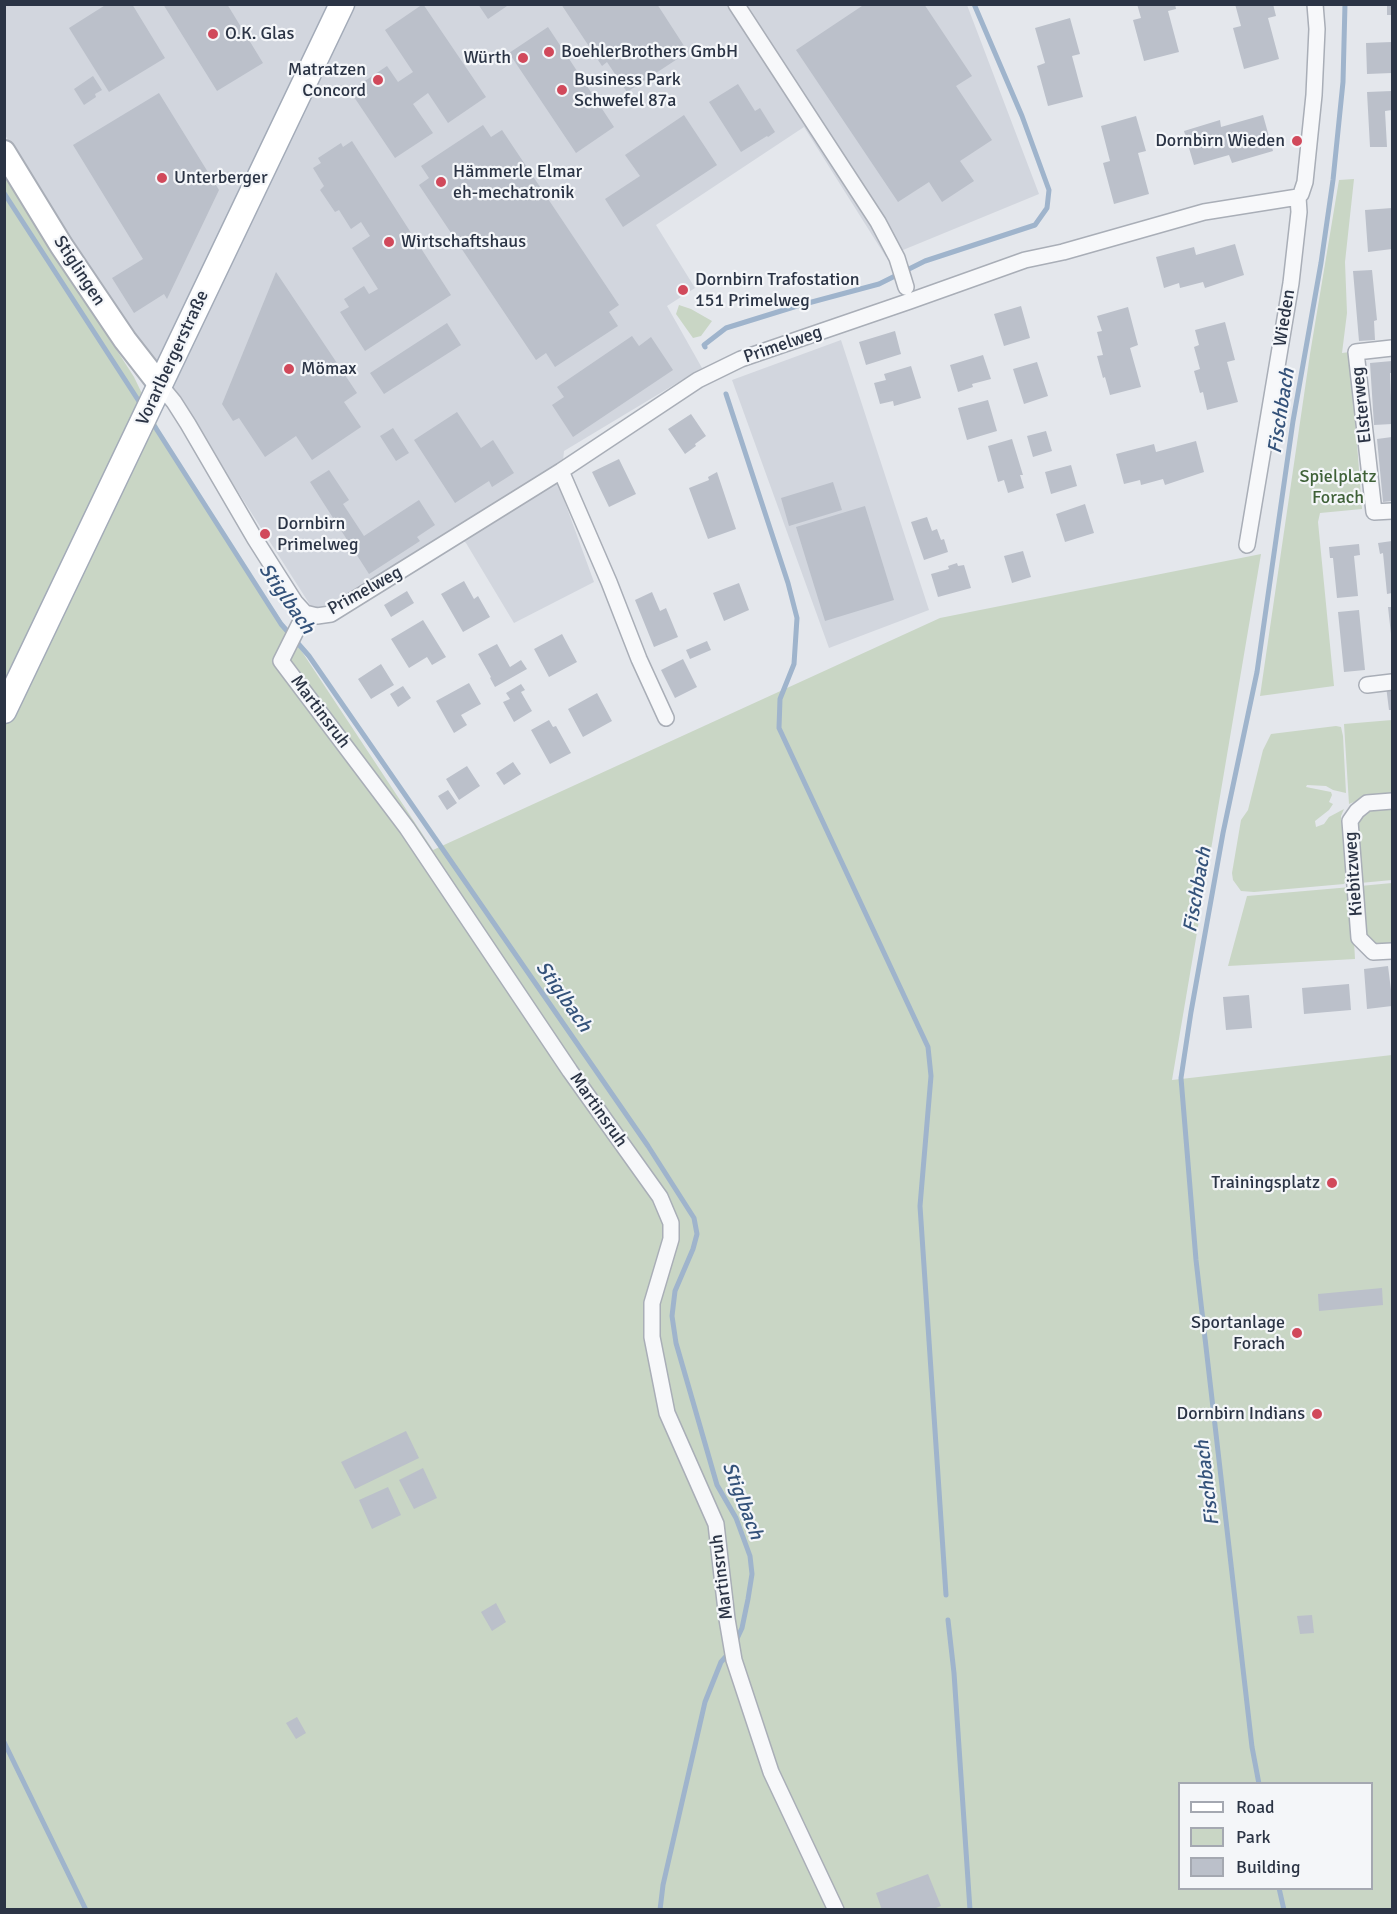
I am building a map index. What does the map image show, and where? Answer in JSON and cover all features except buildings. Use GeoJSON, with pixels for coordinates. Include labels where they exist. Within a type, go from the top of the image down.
{"type":"FeatureCollection","features":[{"type":"Feature","properties":{"kind":"main road","name":"Vorarlbergerstraße"},"geometry":{"type":"LineString","coordinates":[[4,711],[342,4]]}},
{"type":"Feature","properties":{"kind":"main road","name":"Stiglingen"},"geometry":{"type":"LineString","coordinates":[[4,152],[61,245],[158,390]]}},
{"type":"Feature","properties":{"kind":"street"},"geometry":{"type":"LineString","coordinates":[[736,4],[878,222],[897,258],[906,287]]}},
{"type":"Feature","properties":{"kind":"street","name":"Wieden"},"geometry":{"type":"LineString","coordinates":[[1247,545],[1291,283],[1299,212],[1298,197],[1305,182],[1314,94],[1317,29],[1315,4]]}},
{"type":"Feature","properties":{"kind":"street","name":"Primelweg"},"geometry":{"type":"LineString","coordinates":[[158,390],[183,416],[295,602],[302,619],[331,614],[561,471],[712,371],[741,358],[910,302],[1025,260],[1063,252],[1204,212],[1298,197]]}},
{"type":"Feature","properties":{"kind":"street","name":"Elsterweg"},"geometry":{"type":"LineString","coordinates":[[1392,348],[1356,351],[1374,512],[1392,511]]}},
{"type":"Feature","properties":{"kind":"street"},"geometry":{"type":"LineString","coordinates":[[561,471],[666,718]]}},
{"type":"Feature","properties":{"kind":"street","name":"Martinsruh"},"geometry":{"type":"LineString","coordinates":[[302,619],[281,661],[406,828],[570,1071],[660,1197],[671,1223],[671,1239],[652,1303],[652,1337],[667,1413],[716,1524],[734,1660],[771,1772],[836,1910]]}},
{"type":"Feature","properties":{"kind":"street"},"geometry":{"type":"LineString","coordinates":[[1367,685],[1392,682]]}},
{"type":"Feature","properties":{"kind":"street","name":"Kiebitzweg"},"geometry":{"type":"LineString","coordinates":[[1392,801],[1367,803],[1350,821],[1359,939],[1373,952],[1392,951]]}},
{"type":"Feature","properties":{"kind":"shaded area"},"geometry":{"type":"Polygon","coordinates":[[[5,5],[967,5],[1039,194],[886,257],[804,127],[656,225],[695,288],[667,306],[702,368],[564,451],[560,489],[594,582],[514,623],[466,543],[452,531],[359,589],[314,611],[182,404],[129,337],[5,135],[5,5]]]}},
{"type":"Feature","properties":{"kind":"shaded area"},"geometry":{"type":"Polygon","coordinates":[[[841,340],[929,610],[829,648],[732,380],[841,340]]]}},
{"type":"Feature","properties":{"kind":"green space"},"geometry":{"type":"Polygon","coordinates":[[[4,174],[134,377],[170,452],[433,850],[940,618],[1261,554],[1172,1080],[1392,1055],[1392,1909],[5,1909],[4,174]]]}},
{"type":"Feature","properties":{"kind":"green space","name":"Spielplatz Forach"},"geometry":{"type":"Polygon","coordinates":[[[1354,179],[1345,262],[1347,313],[1342,353],[1350,352],[1362,509],[1320,513],[1318,522],[1334,686],[1260,696],[1310,354],[1339,180],[1354,179]]]}},
{"type":"Feature","properties":{"kind":"green space"},"geometry":{"type":"Polygon","coordinates":[[[679,305],[712,321],[701,336],[693,338],[676,314],[679,305]]]}},
{"type":"Feature","properties":{"kind":"green space"},"geometry":{"type":"Polygon","coordinates":[[[1392,720],[1392,795],[1366,797],[1349,804],[1344,724],[1392,720]]]}},
{"type":"Feature","properties":{"kind":"green space"},"geometry":{"type":"Polygon","coordinates":[[[1341,727],[1343,736],[1346,793],[1326,786],[1307,785],[1306,787],[1331,792],[1332,795],[1329,802],[1333,804],[1315,821],[1316,827],[1324,824],[1329,817],[1344,809],[1341,816],[1346,881],[1344,884],[1254,892],[1241,891],[1233,880],[1232,873],[1241,820],[1248,810],[1263,750],[1271,734],[1341,727]]]}},
{"type":"Feature","properties":{"kind":"green space"},"geometry":{"type":"Polygon","coordinates":[[[1392,806],[1392,880],[1360,883],[1356,825],[1365,812],[1374,808],[1392,806]]]}},
{"type":"Feature","properties":{"kind":"green space"},"geometry":{"type":"Polygon","coordinates":[[[1392,883],[1392,946],[1384,947],[1375,944],[1365,934],[1360,886],[1392,883]]]}},
{"type":"Feature","properties":{"kind":"green space"},"geometry":{"type":"Polygon","coordinates":[[[1351,887],[1355,959],[1228,966],[1247,896],[1351,887]]]}},
{"type":"Feature","properties":{"kind":"waterway"},"geometry":{"type":"LineString","coordinates":[[705,347],[704,345],[726,328],[879,284],[925,261],[1035,225],[1047,208],[1049,190],[1022,116],[974,4]]}},
{"type":"Feature","properties":{"kind":"waterway","name":"Fischbach"},"geometry":{"type":"LineString","coordinates":[[1259,1782],[1252,1747],[1196,1260],[1181,1078],[1223,833],[1257,672],[1293,421],[1321,263],[1333,180],[1343,82],[1345,4]]}},
{"type":"Feature","properties":{"kind":"waterway","name":"Stiglbach"},"geometry":{"type":"LineString","coordinates":[[4,193],[142,406]]}},
{"type":"Feature","properties":{"kind":"waterway"},"geometry":{"type":"LineString","coordinates":[[726,394],[788,583],[797,618],[794,664],[780,699],[779,728],[928,1047],[931,1076],[920,1206],[946,1595]]}},
{"type":"Feature","properties":{"kind":"waterway","name":"Stiglbach"},"geometry":{"type":"LineString","coordinates":[[150,419],[281,624],[309,656],[648,1146],[694,1218],[697,1234],[675,1291],[672,1316],[676,1343],[717,1485],[736,1518],[750,1556],[752,1574],[748,1599],[742,1628],[735,1643]]}},
{"type":"Feature","properties":{"kind":"waterway"},"geometry":{"type":"LineString","coordinates":[[948,1620],[954,1673],[970,1910]]}},
{"type":"Feature","properties":{"kind":"waterway","name":"Stiglbach"},"geometry":{"type":"LineString","coordinates":[[660,1910],[663,1885],[705,1702],[721,1662],[729,1653]]}},
{"type":"Feature","properties":{"kind":"waterway"},"geometry":{"type":"LineString","coordinates":[[4,1742],[86,1910]]}},
{"type":"Feature","properties":{"kind":"waterway","name":"Fischbach"},"geometry":{"type":"LineString","coordinates":[[1279,1890],[1284,1910]]}},
{"type":"Feature","properties":{"kind":"place","name":"O.K. Glas"},"geometry":{"type":"Point","coordinates":[213,34]}},
{"type":"Feature","properties":{"kind":"place","name":"BoehlerBrothers GmbH"},"geometry":{"type":"Point","coordinates":[549,52]}},
{"type":"Feature","properties":{"kind":"place","name":"Würth"},"geometry":{"type":"Point","coordinates":[523,58]}},
{"type":"Feature","properties":{"kind":"place","name":"Matratzen Concord"},"geometry":{"type":"Point","coordinates":[378,80]}},
{"type":"Feature","properties":{"kind":"place","name":"Business Park Schwefel 87a"},"geometry":{"type":"Point","coordinates":[562,90]}},
{"type":"Feature","properties":{"kind":"place","name":"Dornbirn Wieden"},"geometry":{"type":"Point","coordinates":[1297,141]}},
{"type":"Feature","properties":{"kind":"place","name":"Unterberger"},"geometry":{"type":"Point","coordinates":[162,178]}},
{"type":"Feature","properties":{"kind":"place","name":"Hämmerle Elmar eh-mechatronik"},"geometry":{"type":"Point","coordinates":[441,182]}},
{"type":"Feature","properties":{"kind":"place","name":"Wirtschaftshaus"},"geometry":{"type":"Point","coordinates":[389,242]}},
{"type":"Feature","properties":{"kind":"place","name":"Dornbirn Trafostation 151 Primelweg"},"geometry":{"type":"Point","coordinates":[683,290]}},
{"type":"Feature","properties":{"kind":"place","name":"Mömax"},"geometry":{"type":"Point","coordinates":[289,369]}},
{"type":"Feature","properties":{"kind":"place","name":"Dornbirn Primelweg"},"geometry":{"type":"Point","coordinates":[265,534]}},
{"type":"Feature","properties":{"kind":"place","name":"Trainingsplatz"},"geometry":{"type":"Point","coordinates":[1332,1183]}},
{"type":"Feature","properties":{"kind":"place","name":"Sportanlage Forach"},"geometry":{"type":"Point","coordinates":[1297,1333]}},
{"type":"Feature","properties":{"kind":"place","name":"Dornbirn Indians"},"geometry":{"type":"Point","coordinates":[1317,1414]}}]}
